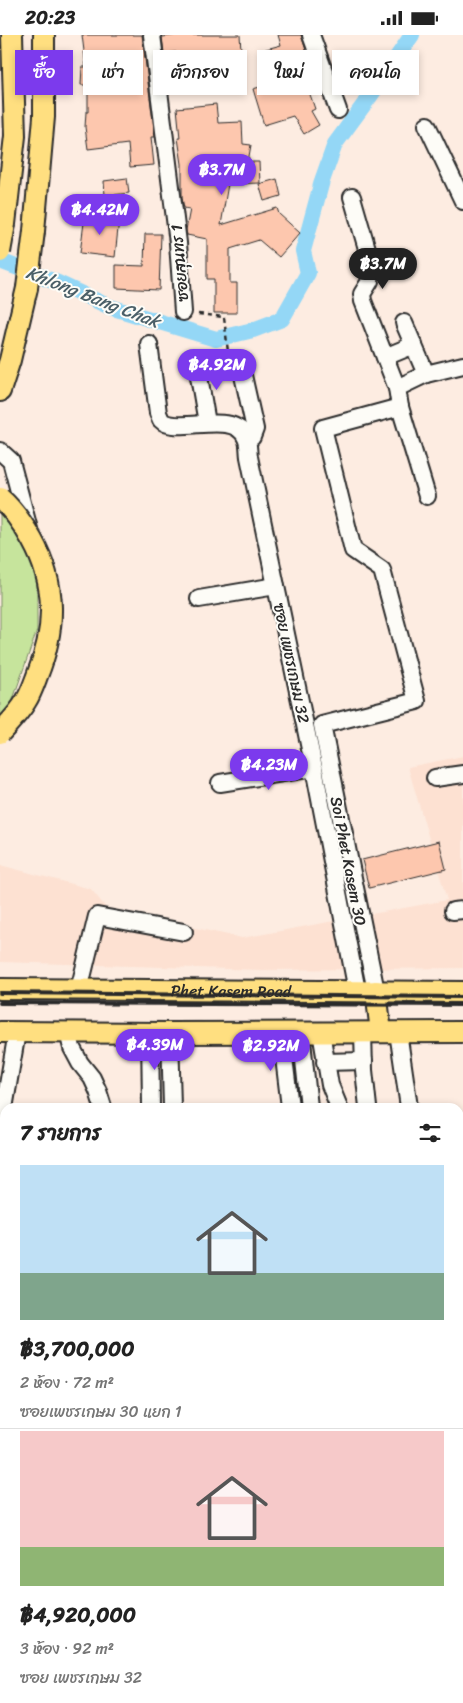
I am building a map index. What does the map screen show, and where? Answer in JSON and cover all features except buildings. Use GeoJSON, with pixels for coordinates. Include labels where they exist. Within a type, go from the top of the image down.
{"type":"FeatureCollection","features":[{"type":"Feature","properties":{"kind":"main road"},"geometry":{"type":"LineString","coordinates":[[0,252],[15,136],[12,35]]}},
{"type":"Feature","properties":{"kind":"main road"},"geometry":{"type":"LineString","coordinates":[[0,391],[10,360],[26,288],[34,231],[44,117],[44,35]]}},
{"type":"Feature","properties":{"kind":"main road"},"geometry":{"type":"LineString","coordinates":[[0,498],[21,520],[38,552],[47,575],[51,606],[50,630],[44,658],[34,683],[27,699],[17,714],[0,732]]}},
{"type":"Feature","properties":{"kind":"main road","name":"Phet Kasem Road"},"geometry":{"type":"LineString","coordinates":[[0,989],[463,992]]}},
{"type":"Feature","properties":{"kind":"main road"},"geometry":{"type":"LineString","coordinates":[[366,991],[381,1032]]}},
{"type":"Feature","properties":{"kind":"main road"},"geometry":{"type":"LineString","coordinates":[[9,1032],[463,1032]]}},
{"type":"Feature","properties":{"kind":"street","name":"ซอยสุนทร 1"},"geometry":{"type":"LineString","coordinates":[[152,35],[178,243],[183,312]]}},
{"type":"Feature","properties":{"kind":"street"},"geometry":{"type":"LineString","coordinates":[[311,35],[338,110]]}},
{"type":"Feature","properties":{"kind":"street"},"geometry":{"type":"LineString","coordinates":[[427,125],[463,201]]}},
{"type":"Feature","properties":{"kind":"street"},"geometry":{"type":"LineString","coordinates":[[352,197],[372,266],[370,281],[362,293],[363,301],[397,388],[400,407],[426,496]]}},
{"type":"Feature","properties":{"kind":"street"},"geometry":{"type":"LineString","coordinates":[[404,323],[426,374]]}},
{"type":"Feature","properties":{"kind":"street"},"geometry":{"type":"LineString","coordinates":[[149,344],[158,413],[161,420],[184,426],[220,423],[236,428],[244,433],[247,439],[252,437],[255,429],[240,361]]}},
{"type":"Feature","properties":{"kind":"street"},"geometry":{"type":"LineString","coordinates":[[385,357],[414,345]]}},
{"type":"Feature","properties":{"kind":"street"},"geometry":{"type":"LineString","coordinates":[[196,365],[207,423]]}},
{"type":"Feature","properties":{"kind":"street"},"geometry":{"type":"LineString","coordinates":[[397,388],[426,374],[463,365]]}},
{"type":"Feature","properties":{"kind":"street","name":"Soi Phet Kasem 30"},"geometry":{"type":"LineString","coordinates":[[366,991],[322,725],[417,701],[382,570],[353,550],[323,428],[400,407]]}},
{"type":"Feature","properties":{"kind":"street","name":"ซอย เพชรเกษม 32"},"geometry":{"type":"LineString","coordinates":[[247,439],[248,457],[314,768],[366,991]]}},
{"type":"Feature","properties":{"kind":"street"},"geometry":{"type":"LineString","coordinates":[[0,451],[11,461],[38,563],[43,637],[13,711],[0,732]]}},
{"type":"Feature","properties":{"kind":"street"},"geometry":{"type":"LineString","coordinates":[[199,599],[276,586]]}},
{"type":"Feature","properties":{"kind":"street"},"geometry":{"type":"LineString","coordinates":[[220,783],[314,768]]}},
{"type":"Feature","properties":{"kind":"street"},"geometry":{"type":"LineString","coordinates":[[435,778],[463,774]]}},
{"type":"Feature","properties":{"kind":"street"},"geometry":{"type":"LineString","coordinates":[[79,991],[98,911],[184,932]]}},
{"type":"Feature","properties":{"kind":"street"},"geometry":{"type":"LineString","coordinates":[[3,1103],[9,1032]]}},
{"type":"Feature","properties":{"kind":"street"},"geometry":{"type":"LineString","coordinates":[[68,1032],[72,1048],[80,1063],[92,1078],[101,1103]]}},
{"type":"Feature","properties":{"kind":"street"},"geometry":{"type":"LineString","coordinates":[[311,1032],[325,1062],[330,1085],[337,1103]]}},
{"type":"Feature","properties":{"kind":"street"},"geometry":{"type":"LineString","coordinates":[[309,1103],[311,1032]]}},
{"type":"Feature","properties":{"kind":"street"},"geometry":{"type":"LineString","coordinates":[[368,1103],[364,1061],[381,1032]]}},
{"type":"Feature","properties":{"kind":"street"},"geometry":{"type":"LineString","coordinates":[[381,1032],[408,1103]]}},
{"type":"Feature","properties":{"kind":"street"},"geometry":{"type":"LineString","coordinates":[[150,1033],[151,1103]]}},
{"type":"Feature","properties":{"kind":"street"},"geometry":{"type":"LineString","coordinates":[[170,1033],[172,1103]]}},
{"type":"Feature","properties":{"kind":"street"},"geometry":{"type":"LineString","coordinates":[[281,1033],[290,1103]]}},
{"type":"Feature","properties":{"kind":"street"},"geometry":{"type":"LineString","coordinates":[[325,1062],[364,1061]]}},
{"type":"Feature","properties":{"kind":"path"},"geometry":{"type":"LineString","coordinates":[[183,312],[224,317],[230,363],[240,361]]}},
{"type":"Feature","properties":{"kind":"shaded area"},"geometry":{"type":"Polygon","coordinates":[[[463,756],[463,968],[262,970],[0,962],[0,865],[91,889],[107,909],[242,938],[447,900],[408,767],[463,756]]]}},
{"type":"Feature","properties":{"kind":"green space"},"geometry":{"type":"Polygon","coordinates":[[[0,514],[37,525],[37,630],[10,708],[0,720],[0,514]]]}},
{"type":"Feature","properties":{"kind":"waterway","name":"Khlong Bang Chak"},"geometry":{"type":"LineString","coordinates":[[0,261],[58,283],[110,307],[216,339],[253,330],[282,319],[308,273],[303,251],[322,181],[335,144],[412,35]]}},
{"type":"Feature","properties":{"kind":"railway"},"geometry":{"type":"LineString","coordinates":[[0,993],[463,997]]}},
{"type":"Feature","properties":{"kind":"railway"},"geometry":{"type":"LineString","coordinates":[[0,1003],[463,1005]]}}]}
